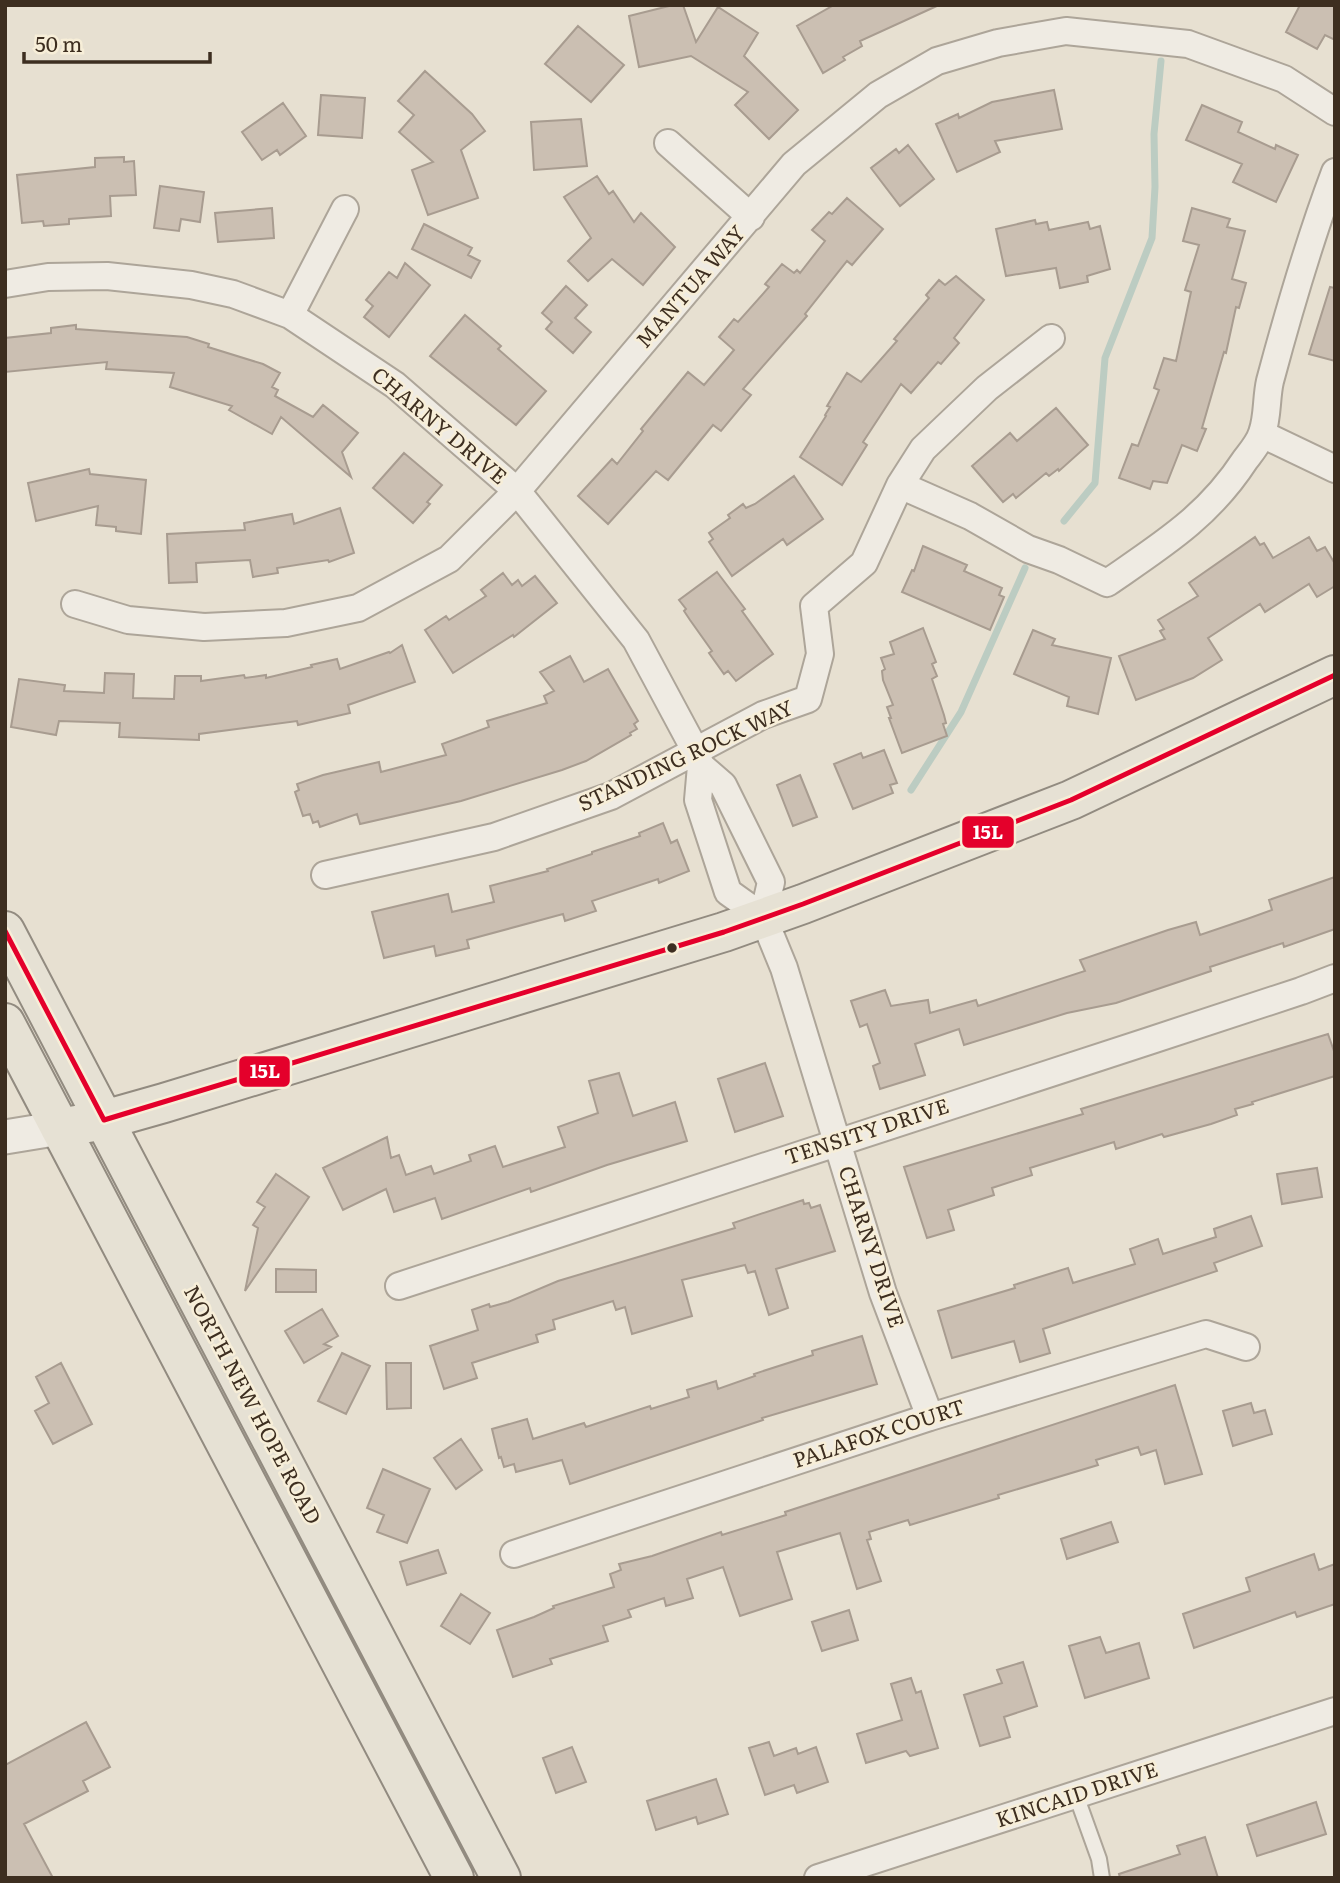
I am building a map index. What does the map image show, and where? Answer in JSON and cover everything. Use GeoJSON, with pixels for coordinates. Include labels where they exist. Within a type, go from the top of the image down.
{"type":"FeatureCollection","features":[{"type":"Feature","properties":{"kind":"main road"},"geometry":{"type":"LineString","coordinates":[[60,1128],[104,1120],[686,943],[803,904],[1071,800],[1335,675]]}},
{"type":"Feature","properties":{"kind":"main road","name":"NORTH NEW HOPE ROAD"},"geometry":{"type":"LineString","coordinates":[[5,931],[500,1878]]}},
{"type":"Feature","properties":{"kind":"main road","name":"NORTH NEW HOPE ROAD"},"geometry":{"type":"LineString","coordinates":[[5,1023],[454,1878]]}},
{"type":"Feature","properties":{"kind":"street","name":"MANTUA WAY"},"geometry":{"type":"LineString","coordinates":[[75,604],[128,620],[204,628],[286,623],[358,608],[449,559],[517,491],[794,164],[878,95],[937,61],[998,43],[1066,31],[1188,44],[1284,79],[1335,112]]}},
{"type":"Feature","properties":{"kind":"street"},"geometry":{"type":"LineString","coordinates":[[668,143],[751,216]]}},
{"type":"Feature","properties":{"kind":"street"},"geometry":{"type":"LineString","coordinates":[[900,485],[970,516],[1028,549],[1059,560],[1107,583],[1200,515],[1230,483],[1262,434],[1268,388],[1287,316],[1314,227],[1335,173]]}},
{"type":"Feature","properties":{"kind":"street"},"geometry":{"type":"LineString","coordinates":[[290,315],[345,209]]}},
{"type":"Feature","properties":{"kind":"street","name":"CHARNY DRIVE"},"geometry":{"type":"LineString","coordinates":[[5,284],[48,277],[107,276],[191,285],[233,294],[290,315],[395,385],[517,491],[636,640],[698,758],[723,785],[771,882],[763,917],[784,968],[883,1293],[930,1418]]}},
{"type":"Feature","properties":{"kind":"street","name":"STANDING ROCK WAY"},"geometry":{"type":"LineString","coordinates":[[325,875],[494,837],[611,796],[698,758],[763,715],[808,699],[820,654],[814,606],[864,563],[900,485],[923,449],[987,388],[1051,338]]}},
{"type":"Feature","properties":{"kind":"street"},"geometry":{"type":"LineString","coordinates":[[1262,434],[1335,469]]}},
{"type":"Feature","properties":{"kind":"street"},"geometry":{"type":"LineString","coordinates":[[698,758],[698,800],[728,892],[763,917]]}},
{"type":"Feature","properties":{"kind":"street","name":"TENSITY DRIVE"},"geometry":{"type":"LineString","coordinates":[[399,1286],[1335,978]]}},
{"type":"Feature","properties":{"kind":"street"},"geometry":{"type":"LineString","coordinates":[[5,1138],[60,1128]]}},
{"type":"Feature","properties":{"kind":"street","name":"PALAFOX COURT"},"geometry":{"type":"LineString","coordinates":[[514,1554],[930,1418],[1206,1334],[1246,1347]]}},
{"type":"Feature","properties":{"kind":"street","name":"KINCAID DRIVE"},"geometry":{"type":"LineString","coordinates":[[818,1878],[1335,1711]]}},
{"type":"Feature","properties":{"kind":"lane"},"geometry":{"type":"LineString","coordinates":[[1076,1795],[1102,1878]]}},
{"type":"Feature","properties":{"kind":"building"},"geometry":{"type":"Polygon","coordinates":[[[683,5],[696,42],[718,7],[758,33],[744,56],[798,110],[769,139],[735,105],[748,92],[691,56],[639,67],[629,16],[683,5]]]}},
{"type":"Feature","properties":{"kind":"building"},"geometry":{"type":"Polygon","coordinates":[[[834,5],[939,5],[860,41],[862,46],[823,73],[797,26],[834,5]]]}},
{"type":"Feature","properties":{"kind":"building"},"geometry":{"type":"Polygon","coordinates":[[[1300,5],[1335,5],[1335,40],[1325,35],[1317,49],[1286,32],[1300,5]]]}},
{"type":"Feature","properties":{"kind":"building"},"geometry":{"type":"Polygon","coordinates":[[[578,26],[624,65],[591,102],[545,64],[578,26]]]}},
{"type":"Feature","properties":{"kind":"building"},"geometry":{"type":"Polygon","coordinates":[[[425,71],[472,114],[485,131],[461,150],[478,198],[428,215],[412,170],[433,162],[399,132],[414,115],[398,101],[425,71]]]}},
{"type":"Feature","properties":{"kind":"building"},"geometry":{"type":"Polygon","coordinates":[[[1054,90],[1062,129],[995,141],[1000,152],[957,172],[936,124],[958,114],[959,118],[992,102],[1054,90]]]}},
{"type":"Feature","properties":{"kind":"building"},"geometry":{"type":"Polygon","coordinates":[[[321,95],[365,98],[362,138],[318,135],[321,95]]]}},
{"type":"Feature","properties":{"kind":"building"},"geometry":{"type":"Polygon","coordinates":[[[283,103],[306,136],[280,155],[277,150],[262,160],[242,132],[283,103]]]}},
{"type":"Feature","properties":{"kind":"building"},"geometry":{"type":"Polygon","coordinates":[[[1202,105],[1242,122],[1238,132],[1275,149],[1276,145],[1298,155],[1276,202],[1233,182],[1242,164],[1186,140],[1202,105]]]}},
{"type":"Feature","properties":{"kind":"building"},"geometry":{"type":"Polygon","coordinates":[[[581,119],[587,166],[534,170],[531,122],[581,119]]]}},
{"type":"Feature","properties":{"kind":"building"},"geometry":{"type":"Polygon","coordinates":[[[908,145],[934,179],[900,206],[871,168],[896,149],[899,153],[908,145]]]}},
{"type":"Feature","properties":{"kind":"building"},"geometry":{"type":"Polygon","coordinates":[[[124,157],[124,162],[134,161],[136,195],[110,196],[111,216],[69,219],[69,224],[44,226],[43,221],[22,223],[17,175],[95,167],[95,158],[124,157]]]}},
{"type":"Feature","properties":{"kind":"building"},"geometry":{"type":"Polygon","coordinates":[[[597,176],[609,194],[613,191],[634,222],[641,213],[675,247],[643,285],[612,259],[588,281],[568,261],[591,238],[564,197],[597,176]]]}},
{"type":"Feature","properties":{"kind":"building"},"geometry":{"type":"Polygon","coordinates":[[[160,186],[204,192],[200,222],[181,219],[179,231],[154,228],[160,186]]]}},
{"type":"Feature","properties":{"kind":"building"},"geometry":{"type":"Polygon","coordinates":[[[847,198],[883,229],[852,265],[847,261],[805,314],[807,316],[743,389],[751,395],[721,431],[713,425],[668,480],[656,471],[608,524],[578,496],[612,459],[617,464],[643,431],[641,429],[688,372],[704,385],[734,350],[719,337],[734,319],[738,322],[769,287],[765,284],[782,264],[794,273],[797,270],[800,273],[825,241],[812,230],[847,198]]]}},
{"type":"Feature","properties":{"kind":"building"},"geometry":{"type":"Polygon","coordinates":[[[272,208],[274,238],[218,242],[215,213],[272,208]]]}},
{"type":"Feature","properties":{"kind":"building"},"geometry":{"type":"Polygon","coordinates":[[[1192,208],[1230,219],[1227,227],[1245,231],[1232,279],[1246,283],[1239,308],[1236,307],[1226,353],[1224,352],[1202,428],[1206,429],[1197,451],[1182,445],[1167,483],[1153,481],[1150,489],[1119,478],[1132,444],[1138,446],[1159,390],[1154,388],[1164,358],[1176,361],[1191,292],[1185,290],[1199,245],[1183,241],[1192,208]]]}},
{"type":"Feature","properties":{"kind":"building"},"geometry":{"type":"Polygon","coordinates":[[[1035,220],[1036,224],[1047,222],[1049,230],[1088,222],[1090,229],[1100,226],[1110,269],[1087,276],[1088,282],[1060,288],[1056,268],[1006,276],[996,229],[1035,220]]]}},
{"type":"Feature","properties":{"kind":"building"},"geometry":{"type":"Polygon","coordinates":[[[424,224],[472,248],[468,255],[480,261],[471,278],[412,249],[424,224]]]}},
{"type":"Feature","properties":{"kind":"building"},"geometry":{"type":"Polygon","coordinates":[[[405,263],[430,285],[389,337],[364,317],[373,306],[366,300],[389,272],[397,278],[405,263]]]}},
{"type":"Feature","properties":{"kind":"building"},"geometry":{"type":"Polygon","coordinates":[[[956,276],[984,300],[954,338],[959,343],[941,364],[938,362],[911,393],[901,384],[863,442],[867,445],[842,485],[800,457],[826,416],[830,407],[827,406],[847,373],[861,382],[897,341],[894,339],[929,298],[926,295],[939,280],[945,285],[956,276]]]}},
{"type":"Feature","properties":{"kind":"building"},"geometry":{"type":"Polygon","coordinates":[[[566,286],[587,305],[575,318],[591,332],[573,353],[546,329],[552,322],[542,313],[566,286]]]}},
{"type":"Feature","properties":{"kind":"building"},"geometry":{"type":"Polygon","coordinates":[[[1330,287],[1335,288],[1335,361],[1309,354],[1330,287]]]}},
{"type":"Feature","properties":{"kind":"building"},"geometry":{"type":"Polygon","coordinates":[[[465,315],[501,346],[498,349],[546,391],[516,425],[430,356],[465,315]]]}},
{"type":"Feature","properties":{"kind":"building"},"geometry":{"type":"Polygon","coordinates":[[[76,325],[76,329],[187,337],[209,344],[208,347],[263,364],[280,373],[272,387],[278,390],[275,396],[313,417],[323,405],[358,433],[342,452],[351,477],[281,417],[272,434],[229,410],[232,406],[170,387],[174,373],[106,369],[107,362],[5,372],[5,338],[51,333],[51,328],[76,325]]]}},
{"type":"Feature","properties":{"kind":"building"},"geometry":{"type":"Polygon","coordinates":[[[1056,408],[1088,445],[1059,471],[1058,469],[1049,476],[1046,473],[1016,498],[1013,494],[1003,502],[972,466],[1010,433],[1017,441],[1056,408]]]}},
{"type":"Feature","properties":{"kind":"building"},"geometry":{"type":"Polygon","coordinates":[[[404,453],[442,485],[413,523],[373,488],[404,453]]]}},
{"type":"Feature","properties":{"kind":"building"},"geometry":{"type":"Polygon","coordinates":[[[89,469],[90,474],[146,480],[141,534],[96,525],[98,506],[36,521],[28,483],[89,469]]]}},
{"type":"Feature","properties":{"kind":"building"},"geometry":{"type":"Polygon","coordinates":[[[794,476],[823,519],[787,545],[783,539],[732,576],[709,542],[713,539],[709,533],[730,518],[728,515],[743,504],[746,508],[755,504],[794,476]]]}},
{"type":"Feature","properties":{"kind":"building"},"geometry":{"type":"Polygon","coordinates":[[[340,508],[354,553],[329,562],[328,560],[277,568],[278,573],[253,577],[250,560],[196,563],[197,582],[169,583],[167,534],[245,530],[244,523],[292,514],[294,524],[340,508]]]}},
{"type":"Feature","properties":{"kind":"building"},"geometry":{"type":"Polygon","coordinates":[[[1255,537],[1260,545],[1264,543],[1273,558],[1309,537],[1317,551],[1325,547],[1335,564],[1335,586],[1317,597],[1309,584],[1265,612],[1260,604],[1208,638],[1222,660],[1193,678],[1136,700],[1119,656],[1165,639],[1160,631],[1164,629],[1158,620],[1198,596],[1189,583],[1255,537]]]}},
{"type":"Feature","properties":{"kind":"building"},"geometry":{"type":"Polygon","coordinates":[[[923,546],[967,565],[964,571],[1002,588],[999,595],[1004,597],[990,630],[902,592],[912,570],[914,571],[923,546]]]}},
{"type":"Feature","properties":{"kind":"building"},"geometry":{"type":"Polygon","coordinates":[[[717,572],[745,609],[742,611],[773,654],[736,681],[728,671],[724,674],[709,653],[712,651],[679,600],[717,572]]]}},
{"type":"Feature","properties":{"kind":"building"},"geometry":{"type":"Polygon","coordinates":[[[503,573],[512,585],[518,580],[522,586],[535,576],[557,603],[514,637],[513,635],[453,673],[425,630],[446,616],[449,620],[486,596],[481,590],[503,573]]]}},
{"type":"Feature","properties":{"kind":"building"},"geometry":{"type":"Polygon","coordinates":[[[923,628],[936,662],[932,664],[937,676],[932,679],[944,715],[946,723],[943,724],[947,736],[902,753],[889,718],[887,707],[893,705],[883,680],[882,671],[885,669],[881,658],[894,654],[890,642],[923,628]]]}},
{"type":"Feature","properties":{"kind":"building"},"geometry":{"type":"Polygon","coordinates":[[[1033,630],[1055,639],[1052,645],[1111,658],[1098,714],[1067,706],[1069,697],[1014,674],[1033,630]]]}},
{"type":"Feature","properties":{"kind":"building"},"geometry":{"type":"Polygon","coordinates":[[[402,645],[415,682],[348,705],[350,713],[298,725],[297,721],[199,734],[199,740],[119,737],[120,723],[59,721],[56,735],[11,727],[19,679],[65,685],[64,691],[104,693],[105,673],[134,674],[133,698],[174,699],[175,676],[201,676],[201,681],[244,675],[245,678],[266,675],[266,678],[337,659],[340,669],[390,653],[402,645]]]}},
{"type":"Feature","properties":{"kind":"building"},"geometry":{"type":"Polygon","coordinates":[[[570,656],[584,682],[608,669],[638,721],[634,724],[637,729],[630,733],[631,735],[586,761],[461,801],[360,824],[357,814],[320,827],[318,821],[313,823],[310,814],[303,816],[295,792],[299,790],[297,784],[379,762],[381,772],[446,755],[442,744],[489,727],[487,721],[547,703],[544,696],[554,691],[540,672],[570,656]]]}},
{"type":"Feature","properties":{"kind":"building"},"geometry":{"type":"Polygon","coordinates":[[[884,750],[897,783],[890,785],[893,793],[853,809],[834,764],[861,753],[863,758],[884,750]]]}},
{"type":"Feature","properties":{"kind":"building"},"geometry":{"type":"Polygon","coordinates":[[[800,775],[817,817],[793,826],[777,785],[800,775]]]}},
{"type":"Feature","properties":{"kind":"building"},"geometry":{"type":"Polygon","coordinates":[[[663,823],[671,843],[677,840],[689,871],[659,883],[658,879],[592,901],[596,911],[565,921],[563,914],[467,940],[469,948],[436,956],[434,946],[384,958],[372,912],[448,894],[452,912],[494,902],[490,886],[548,871],[547,869],[640,836],[639,833],[663,823]]]}},
{"type":"Feature","properties":{"kind":"building"},"geometry":{"type":"Polygon","coordinates":[[[1335,877],[1335,929],[1284,947],[1283,943],[1210,967],[1211,971],[1116,1003],[1067,1013],[964,1045],[959,1029],[915,1044],[925,1075],[880,1089],[873,1066],[880,1063],[867,1024],[860,1027],[851,1001],[885,990],[891,1006],[928,1000],[930,1013],[976,1000],[978,1006],[1085,971],[1080,960],[1168,930],[1196,922],[1200,935],[1272,910],[1269,900],[1335,877]]]}},
{"type":"Feature","properties":{"kind":"building"},"geometry":{"type":"Polygon","coordinates":[[[1328,1034],[1335,1054],[1335,1076],[1252,1102],[1253,1104],[1235,1109],[1237,1115],[1211,1124],[1164,1137],[1162,1134],[1116,1149],[1114,1142],[1030,1168],[1032,1175],[992,1188],[994,1195],[948,1210],[954,1230],[927,1238],[904,1167],[1083,1114],[1081,1109],[1328,1034]]]}},
{"type":"Feature","properties":{"kind":"building"},"geometry":{"type":"Polygon","coordinates":[[[765,1063],[783,1116],[735,1132],[718,1079],[765,1063]]]}},
{"type":"Feature","properties":{"kind":"building"},"geometry":{"type":"Polygon","coordinates":[[[619,1073],[633,1116],[675,1102],[687,1141],[531,1192],[530,1188],[442,1219],[435,1198],[394,1212],[386,1189],[343,1210],[323,1168],[387,1137],[391,1158],[399,1155],[406,1175],[431,1166],[434,1174],[471,1161],[469,1155],[495,1146],[503,1167],[565,1147],[558,1127],[598,1113],[589,1081],[619,1073]]]}},
{"type":"Feature","properties":{"kind":"building"},"geometry":{"type":"Polygon","coordinates":[[[1317,1168],[1322,1197],[1282,1204],[1277,1174],[1317,1168]]]}},
{"type":"Feature","properties":{"kind":"building"},"geometry":{"type":"Polygon","coordinates":[[[276,1174],[309,1197],[245,1291],[258,1228],[253,1225],[265,1207],[257,1202],[276,1174]]]}},
{"type":"Feature","properties":{"kind":"building"},"geometry":{"type":"Polygon","coordinates":[[[803,1200],[804,1204],[809,1203],[811,1208],[820,1205],[835,1251],[776,1269],[788,1308],[769,1315],[755,1271],[748,1273],[745,1265],[682,1280],[692,1316],[632,1334],[625,1307],[616,1310],[613,1301],[553,1320],[555,1329],[536,1335],[538,1342],[472,1363],[477,1378],[444,1389],[430,1346],[478,1330],[472,1310],[489,1304],[490,1307],[508,1302],[558,1281],[735,1228],[733,1223],[803,1200]]]}},
{"type":"Feature","properties":{"kind":"building"},"geometry":{"type":"Polygon","coordinates":[[[1251,1216],[1262,1246],[1214,1263],[1217,1271],[1043,1329],[1050,1353],[1020,1362],[1014,1341],[952,1358],[938,1311],[1015,1288],[1014,1285],[1068,1268],[1073,1283],[1135,1264],[1130,1249],[1158,1239],[1163,1254],[1216,1237],[1214,1229],[1251,1216]]]}},
{"type":"Feature","properties":{"kind":"building"},"geometry":{"type":"Polygon","coordinates":[[[276,1269],[316,1270],[316,1292],[276,1292],[276,1269]]]}},
{"type":"Feature","properties":{"kind":"building"},"geometry":{"type":"Polygon","coordinates":[[[322,1309],[338,1336],[324,1344],[331,1347],[304,1363],[285,1331],[322,1309]]]}},
{"type":"Feature","properties":{"kind":"building"},"geometry":{"type":"Polygon","coordinates":[[[862,1336],[877,1384],[762,1418],[763,1420],[570,1484],[562,1460],[516,1472],[514,1464],[504,1467],[501,1457],[499,1458],[492,1429],[527,1419],[533,1439],[584,1423],[586,1427],[650,1406],[651,1409],[689,1397],[687,1390],[716,1381],[718,1389],[813,1355],[812,1351],[862,1336]]]}},
{"type":"Feature","properties":{"kind":"building"},"geometry":{"type":"Polygon","coordinates":[[[342,1353],[370,1366],[346,1414],[318,1401],[342,1353]]]}},
{"type":"Feature","properties":{"kind":"building"},"geometry":{"type":"Polygon","coordinates":[[[61,1363],[92,1424],[53,1444],[35,1411],[49,1403],[36,1377],[61,1363]]]}},
{"type":"Feature","properties":{"kind":"building"},"geometry":{"type":"Polygon","coordinates":[[[386,1363],[411,1363],[411,1408],[387,1409],[386,1363]]]}},
{"type":"Feature","properties":{"kind":"building"},"geometry":{"type":"Polygon","coordinates":[[[1175,1385],[1202,1474],[1165,1484],[1156,1450],[1141,1455],[1138,1447],[1096,1460],[1098,1465],[998,1495],[999,1498],[910,1525],[908,1520],[869,1532],[871,1539],[867,1540],[881,1581],[857,1589],[840,1533],[777,1552],[792,1599],[740,1616],[723,1567],[687,1579],[693,1598],[666,1606],[664,1598],[628,1610],[631,1617],[603,1626],[608,1641],[550,1659],[552,1664],[513,1677],[497,1630],[534,1617],[554,1608],[553,1606],[614,1587],[610,1574],[621,1570],[619,1564],[786,1515],[785,1512],[1175,1385]]]}},
{"type":"Feature","properties":{"kind":"building"},"geometry":{"type":"Polygon","coordinates":[[[1251,1403],[1254,1413],[1265,1410],[1272,1434],[1233,1446],[1223,1411],[1251,1403]]]}},
{"type":"Feature","properties":{"kind":"building"},"geometry":{"type":"Polygon","coordinates":[[[461,1439],[482,1470],[456,1489],[434,1458],[461,1439]]]}},
{"type":"Feature","properties":{"kind":"building"},"geometry":{"type":"Polygon","coordinates":[[[383,1469],[430,1489],[407,1543],[377,1532],[384,1515],[367,1508],[383,1469]]]}},
{"type":"Feature","properties":{"kind":"building"},"geometry":{"type":"Polygon","coordinates":[[[1111,1522],[1118,1542],[1067,1559],[1061,1539],[1111,1522]]]}},
{"type":"Feature","properties":{"kind":"building"},"geometry":{"type":"Polygon","coordinates":[[[438,1550],[446,1573],[407,1585],[400,1562],[438,1550]]]}},
{"type":"Feature","properties":{"kind":"building"},"geometry":{"type":"Polygon","coordinates":[[[1314,1554],[1319,1570],[1335,1564],[1335,1604],[1297,1617],[1295,1612],[1194,1648],[1183,1614],[1250,1591],[1246,1578],[1314,1554]]]}},
{"type":"Feature","properties":{"kind":"building"},"geometry":{"type":"Polygon","coordinates":[[[461,1594],[490,1613],[470,1644],[441,1626],[461,1594]]]}},
{"type":"Feature","properties":{"kind":"building"},"geometry":{"type":"Polygon","coordinates":[[[849,1610],[858,1640],[822,1651],[812,1622],[849,1610]]]}},
{"type":"Feature","properties":{"kind":"building"},"geometry":{"type":"Polygon","coordinates":[[[1100,1637],[1106,1653],[1139,1643],[1149,1678],[1085,1698],[1069,1646],[1100,1637]]]}},
{"type":"Feature","properties":{"kind":"building"},"geometry":{"type":"Polygon","coordinates":[[[1023,1662],[1037,1706],[1004,1717],[1010,1737],[980,1746],[964,1695],[1002,1683],[997,1670],[1023,1662]]]}},
{"type":"Feature","properties":{"kind":"building"},"geometry":{"type":"Polygon","coordinates":[[[911,1678],[916,1693],[921,1691],[938,1748],[910,1756],[906,1751],[866,1763],[857,1734],[902,1720],[891,1684],[911,1678]]]}},
{"type":"Feature","properties":{"kind":"building"},"geometry":{"type":"Polygon","coordinates":[[[86,1722],[110,1767],[83,1781],[88,1791],[24,1824],[53,1878],[5,1878],[5,1765],[86,1722]]]}},
{"type":"Feature","properties":{"kind":"building"},"geometry":{"type":"Polygon","coordinates":[[[769,1742],[774,1756],[796,1748],[798,1754],[816,1747],[828,1782],[797,1793],[794,1785],[765,1795],[749,1748],[769,1742]]]}},
{"type":"Feature","properties":{"kind":"building"},"geometry":{"type":"Polygon","coordinates":[[[572,1747],[586,1782],[556,1793],[543,1758],[572,1747]]]}},
{"type":"Feature","properties":{"kind":"building"},"geometry":{"type":"Polygon","coordinates":[[[716,1779],[728,1814],[698,1824],[696,1817],[656,1830],[647,1801],[716,1779]]]}},
{"type":"Feature","properties":{"kind":"building"},"geometry":{"type":"Polygon","coordinates":[[[1316,1802],[1326,1834],[1257,1856],[1247,1825],[1316,1802]]]}},
{"type":"Feature","properties":{"kind":"building"},"geometry":{"type":"Polygon","coordinates":[[[1205,1837],[1218,1878],[1120,1878],[1119,1874],[1180,1854],[1177,1846],[1205,1837]]]}},
{"type":"Feature","properties":{"kind":"waterway"},"geometry":{"type":"LineString","coordinates":[[1064,521],[1095,483],[1105,358],[1152,238],[1154,134],[1161,61]]}},
{"type":"Feature","properties":{"kind":"waterway"},"geometry":{"type":"LineString","coordinates":[[911,790],[961,712],[1025,568]]}},
{"type":"Feature","properties":{"kind":"transit line","name":"15L"},"geometry":{"type":"LineString","coordinates":[[5,931],[104,1120],[724,932],[803,904],[1071,800],[1335,675]]}}]}
